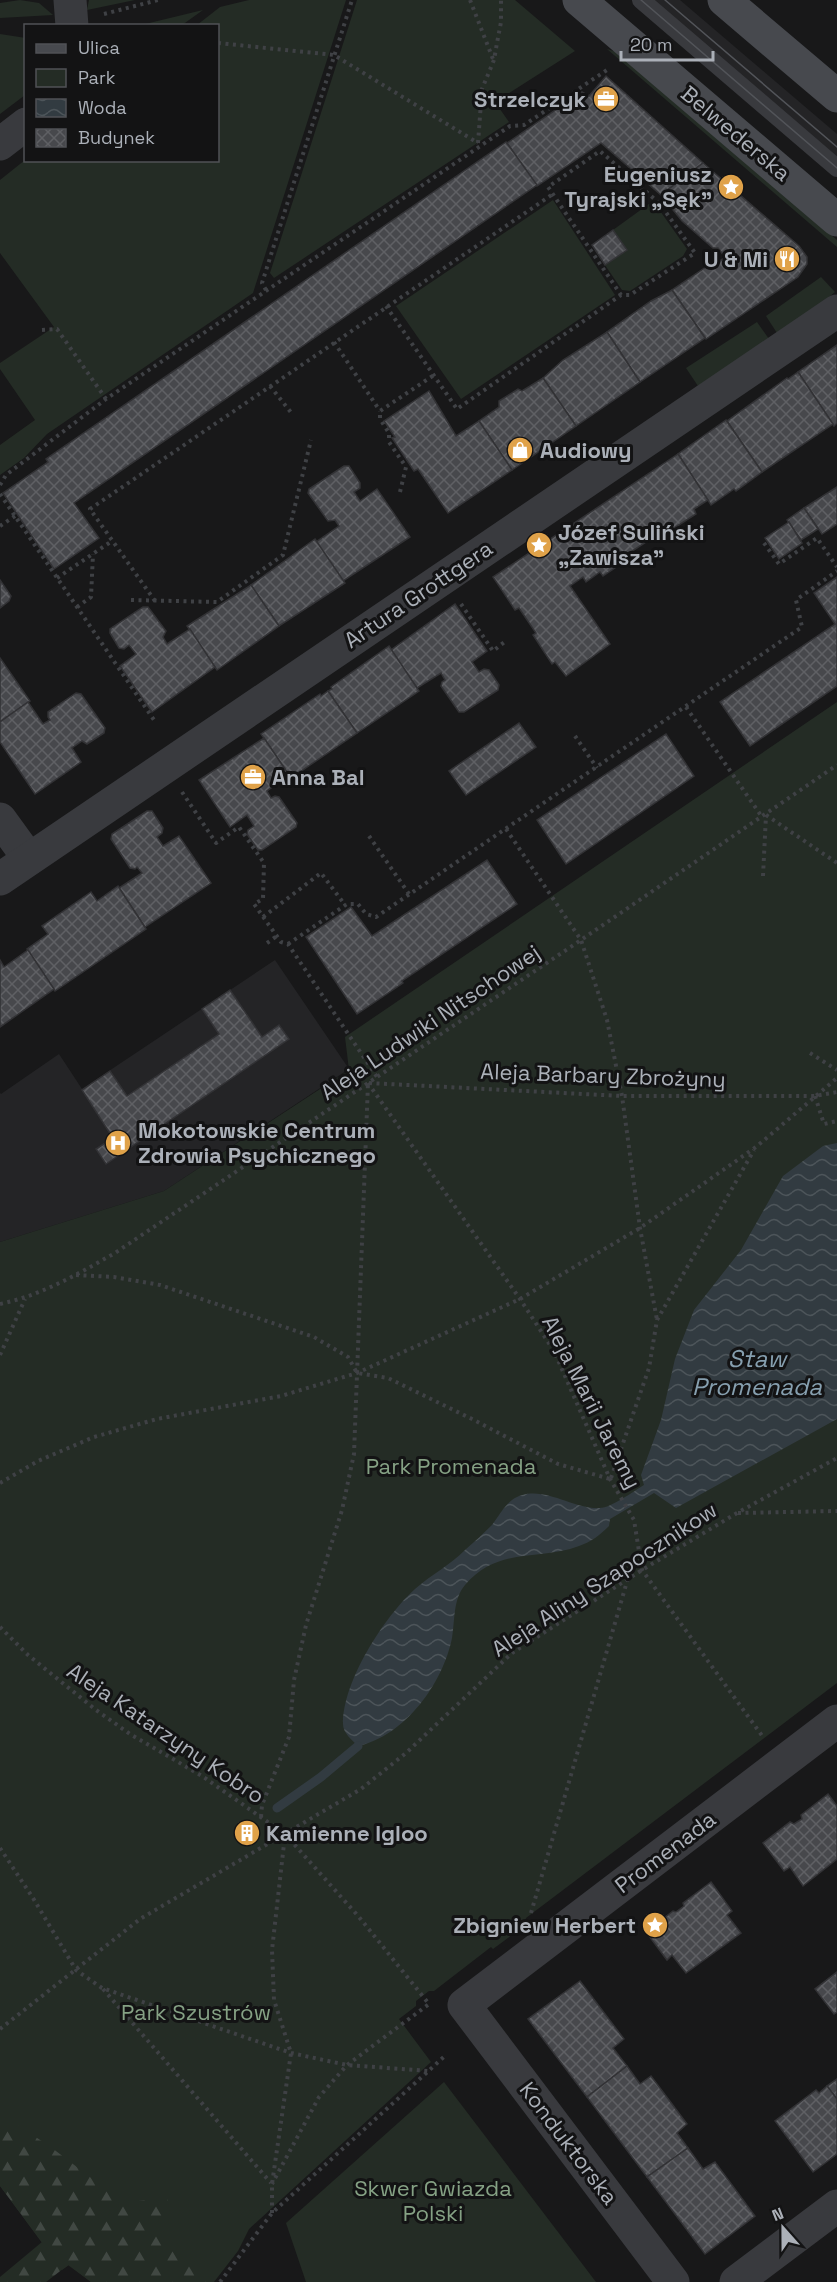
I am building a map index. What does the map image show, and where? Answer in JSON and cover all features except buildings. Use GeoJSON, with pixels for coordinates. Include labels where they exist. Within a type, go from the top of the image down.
{"type":"FeatureCollection","features":[{"type":"Feature","properties":{"kind":"main road","name":"Belwederska"},"geometry":{"type":"LineString","coordinates":[[579,0],[837,220]]}},
{"type":"Feature","properties":{"kind":"main road"},"geometry":{"type":"LineString","coordinates":[[724,0],[837,96]]}},
{"type":"Feature","properties":{"kind":"street"},"geometry":{"type":"LineString","coordinates":[[70,0],[72,24]]}},
{"type":"Feature","properties":{"kind":"street"},"geometry":{"type":"LineString","coordinates":[[0,144],[24,126]]}},
{"type":"Feature","properties":{"kind":"street","name":"Artura Grottgera"},"geometry":{"type":"LineString","coordinates":[[0,879],[837,311]]}},
{"type":"Feature","properties":{"kind":"street"},"geometry":{"type":"LineString","coordinates":[[0,819],[29,859]]}},
{"type":"Feature","properties":{"kind":"street","name":"Promenada"},"geometry":{"type":"LineString","coordinates":[[464,2005],[837,1721]]}},
{"type":"Feature","properties":{"kind":"street","name":"Konduktorska"},"geometry":{"type":"LineString","coordinates":[[464,2005],[673,2282]]}},
{"type":"Feature","properties":{"kind":"street"},"geometry":{"type":"LineString","coordinates":[[736,2282],[837,2206]]}},
{"type":"Feature","properties":{"kind":"lane"},"geometry":{"type":"LineString","coordinates":[[641,0],[837,168]]}},
{"type":"Feature","properties":{"kind":"path"},"geometry":{"type":"LineString","coordinates":[[266,290],[262,283],[352,0]]}},
{"type":"Feature","properties":{"kind":"path"},"geometry":{"type":"LineString","coordinates":[[470,0],[494,60]]}},
{"type":"Feature","properties":{"kind":"path"},"geometry":{"type":"LineString","coordinates":[[479,144],[482,89],[494,60],[501,22],[501,0]]}},
{"type":"Feature","properties":{"kind":"path"},"geometry":{"type":"LineString","coordinates":[[219,43],[334,55],[479,144]]}},
{"type":"Feature","properties":{"kind":"path"},"geometry":{"type":"LineString","coordinates":[[0,485],[6,476],[106,399],[479,144],[510,126],[524,125],[607,70]]}},
{"type":"Feature","properties":{"kind":"path"},"geometry":{"type":"LineString","coordinates":[[386,306],[457,409],[621,295],[630,296],[695,253],[660,204],[600,151],[548,187],[621,295]]}},
{"type":"Feature","properties":{"kind":"path"},"geometry":{"type":"LineString","coordinates":[[154,601],[90,509],[553,194]]}},
{"type":"Feature","properties":{"kind":"path"},"geometry":{"type":"LineString","coordinates":[[42,330],[57,329],[106,399]]}},
{"type":"Feature","properties":{"kind":"path"},"geometry":{"type":"LineString","coordinates":[[334,342],[380,411],[380,419],[389,433],[389,442],[406,467],[400,492]]}},
{"type":"Feature","properties":{"kind":"path"},"geometry":{"type":"LineString","coordinates":[[380,411],[434,375]]}},
{"type":"Feature","properties":{"kind":"path"},"geometry":{"type":"LineString","coordinates":[[270,386],[293,415]]}},
{"type":"Feature","properties":{"kind":"path"},"geometry":{"type":"LineString","coordinates":[[130,600],[217,602],[283,555],[311,440]]}},
{"type":"Feature","properties":{"kind":"path"},"geometry":{"type":"LineString","coordinates":[[0,494],[154,720]]}},
{"type":"Feature","properties":{"kind":"path"},"geometry":{"type":"LineString","coordinates":[[0,526],[15,516]]}},
{"type":"Feature","properties":{"kind":"path"},"geometry":{"type":"LineString","coordinates":[[288,944],[345,906],[358,904],[366,914],[376,917],[802,627],[796,600],[837,569],[817,538],[779,564],[764,543]]}},
{"type":"Feature","properties":{"kind":"path"},"geometry":{"type":"LineString","coordinates":[[57,578],[112,541]]}},
{"type":"Feature","properties":{"kind":"path"},"geometry":{"type":"LineString","coordinates":[[77,607],[91,597],[94,554]]}},
{"type":"Feature","properties":{"kind":"path"},"geometry":{"type":"LineString","coordinates":[[456,597],[493,651],[507,640]]}},
{"type":"Feature","properties":{"kind":"path"},"geometry":{"type":"LineString","coordinates":[[686,706],[764,816],[837,863]]}},
{"type":"Feature","properties":{"kind":"path"},"geometry":{"type":"LineString","coordinates":[[575,736],[597,768]]}},
{"type":"Feature","properties":{"kind":"path","name":"Aleja Ludwiki Nitschowej"},"geometry":{"type":"LineString","coordinates":[[0,1304],[25,1299],[76,1275],[115,1253],[837,765]]}},
{"type":"Feature","properties":{"kind":"path"},"geometry":{"type":"LineString","coordinates":[[178,786],[216,843],[239,827],[264,863],[263,899],[254,904],[281,942],[288,944],[377,1077]]}},
{"type":"Feature","properties":{"kind":"path"},"geometry":{"type":"LineString","coordinates":[[763,876],[764,816]]}},
{"type":"Feature","properties":{"kind":"path"},"geometry":{"type":"LineString","coordinates":[[76,1275],[114,1277],[160,1285],[314,1336],[348,1356],[357,1372],[388,1378],[558,1464],[610,1479],[649,1368],[657,1320],[640,1228],[622,1096],[607,1020],[581,940],[507,829]]}},
{"type":"Feature","properties":{"kind":"path"},"geometry":{"type":"LineString","coordinates":[[369,836],[409,894]]}},
{"type":"Feature","properties":{"kind":"path"},"geometry":{"type":"LineString","coordinates":[[263,917],[321,873],[345,906]]}},
{"type":"Feature","properties":{"kind":"path"},"geometry":{"type":"LineString","coordinates":[[267,943],[277,936]]}},
{"type":"Feature","properties":{"kind":"path"},"geometry":{"type":"LineString","coordinates":[[810,1053],[837,1070]]}},
{"type":"Feature","properties":{"kind":"path"},"geometry":{"type":"LineString","coordinates":[[0,1483],[38,1461],[94,1437],[157,1419],[280,1396],[357,1372],[520,1299],[640,1228],[756,1147],[837,1078]]}},
{"type":"Feature","properties":{"kind":"path"},"geometry":{"type":"LineString","coordinates":[[261,1817],[262,1805],[289,1737],[294,1680],[306,1625],[342,1510],[354,1454],[368,1083]]}},
{"type":"Feature","properties":{"kind":"path","name":"Aleja Barbary Zbrożyny"},"geometry":{"type":"LineString","coordinates":[[368,1083],[622,1096],[815,1096],[837,1092]]}},
{"type":"Feature","properties":{"kind":"path","name":"Aleja Marii Jaremy"},"geometry":{"type":"LineString","coordinates":[[368,1083],[554,1351],[610,1479],[634,1520],[642,1570],[766,1742]]}},
{"type":"Feature","properties":{"kind":"path"},"geometry":{"type":"LineString","coordinates":[[815,1096],[824,1124],[837,1121]]}},
{"type":"Feature","properties":{"kind":"path"},"geometry":{"type":"LineString","coordinates":[[657,1320],[756,1147]]}},
{"type":"Feature","properties":{"kind":"path"},"geometry":{"type":"LineString","coordinates":[[0,1355],[25,1299]]}},
{"type":"Feature","properties":{"kind":"path","name":"Aleja Aliny Szapocznikow"},"geometry":{"type":"LineString","coordinates":[[0,2029],[140,1919],[362,1789],[406,1753],[512,1653],[628,1578],[737,1513],[837,1458]]}},
{"type":"Feature","properties":{"kind":"path"},"geometry":{"type":"LineString","coordinates":[[737,1513],[837,1511]]}},
{"type":"Feature","properties":{"kind":"path"},"geometry":{"type":"LineString","coordinates":[[529,1922],[628,1578]]}},
{"type":"Feature","properties":{"kind":"path","name":"Aleja Katarzyny Kobro"},"geometry":{"type":"LineString","coordinates":[[0,1627],[28,1655],[96,1710],[130,1734],[202,1776],[285,1834],[359,1917],[429,2004],[347,2065]]}},
{"type":"Feature","properties":{"kind":"path"},"geometry":{"type":"LineString","coordinates":[[272,2212],[272,2184],[291,2053],[274,2000],[272,1950],[285,1834]]}},
{"type":"Feature","properties":{"kind":"path"},"geometry":{"type":"LineString","coordinates":[[0,1848],[76,1970],[102,1988],[272,2184]]}},
{"type":"Feature","properties":{"kind":"path"},"geometry":{"type":"LineString","coordinates":[[102,1988],[291,2053],[347,2065],[429,2071]]}},
{"type":"Feature","properties":{"kind":"path"},"geometry":{"type":"LineString","coordinates":[[220,2282],[272,2212],[446,2055]]}},
{"type":"Feature","properties":{"kind":"path"},"geometry":{"type":"LineString","coordinates":[[272,2184],[319,2097],[347,2065]]}},
{"type":"Feature","properties":{"kind":"shaded area"},"geometry":{"type":"Polygon","coordinates":[[[632,0],[680,0],[837,134],[837,175],[632,0]]]}},
{"type":"Feature","properties":{"kind":"shaded area","name":"Mokotowskie Centrum Zdrowia Psychicznego"},"geometry":{"type":"Polygon","coordinates":[[[275,960],[349,1069],[164,1191],[0,1242],[0,1093],[59,1054],[82,1089],[275,960]]]}},
{"type":"Feature","properties":{"kind":"green space"},"geometry":{"type":"Polygon","coordinates":[[[20,0],[39,3],[53,15],[0,18],[0,3],[20,0]]]}},
{"type":"Feature","properties":{"kind":"green space"},"geometry":{"type":"Polygon","coordinates":[[[89,0],[135,0],[87,10],[89,0]]]}},
{"type":"Feature","properties":{"kind":"green space"},"geometry":{"type":"Polygon","coordinates":[[[249,0],[346,0],[253,293],[47,434],[24,458],[0,475],[0,445],[35,420],[0,369],[0,363],[54,327],[0,253],[0,180],[24,161],[219,162],[219,24],[198,24],[220,7],[249,0]]]}},
{"type":"Feature","properties":{"kind":"green space"},"geometry":{"type":"Polygon","coordinates":[[[357,0],[515,0],[575,51],[495,102],[509,122],[274,278],[270,273],[357,0]]]}},
{"type":"Feature","properties":{"kind":"green space"},"geometry":{"type":"Polygon","coordinates":[[[203,10],[183,24],[145,24],[203,10]]]}},
{"type":"Feature","properties":{"kind":"green space"},"geometry":{"type":"Polygon","coordinates":[[[0,34],[24,38],[24,96],[0,114],[0,34]]]}},
{"type":"Feature","properties":{"kind":"green space"},"geometry":{"type":"Polygon","coordinates":[[[607,49],[617,52],[837,240],[837,247],[607,49]]]}},
{"type":"Feature","properties":{"kind":"green space"},"geometry":{"type":"Polygon","coordinates":[[[553,200],[615,295],[461,399],[396,306],[553,200]]]}},
{"type":"Feature","properties":{"kind":"green space"},"geometry":{"type":"Polygon","coordinates":[[[653,201],[687,249],[683,256],[630,291],[622,290],[605,265],[627,250],[613,230],[653,201]]]}},
{"type":"Feature","properties":{"kind":"green space"},"geometry":{"type":"Polygon","coordinates":[[[821,277],[835,292],[777,333],[766,316],[821,277]]]}},
{"type":"Feature","properties":{"kind":"green space"},"geometry":{"type":"Polygon","coordinates":[[[757,322],[769,339],[698,386],[686,368],[757,322]]]}},
{"type":"Feature","properties":{"kind":"green space","name":"Park Promenada"},"geometry":{"type":"Polygon","coordinates":[[[837,702],[837,1683],[526,1918],[524,1926],[493,1949],[491,1947],[434,1991],[429,1991],[416,2001],[416,2006],[399,2019],[431,2062],[249,2229],[238,2251],[214,2282],[91,2282],[69,2265],[62,2270],[0,2186],[0,1242],[164,1191],[349,1070],[345,1037],[837,702]]]}},
{"type":"Feature","properties":{"kind":"green space","name":"Skwer Gwiazda Polski"},"geometry":{"type":"Polygon","coordinates":[[[444,2082],[596,2282],[306,2282],[286,2223],[444,2082]]]}},
{"type":"Feature","properties":{"kind":"green space"},"geometry":{"type":"Polygon","coordinates":[[[0,2113],[52,2148],[124,2203],[168,2197],[166,2236],[198,2266],[207,2282],[91,2282],[68,2265],[46,2282],[0,2282],[0,2277],[42,2242],[0,2186],[0,2113]]]}},
{"type":"Feature","properties":{"kind":"water","name":"Staw Promenada"},"geometry":{"type":"Polygon","coordinates":[[[837,1143],[837,1419],[676,1508],[654,1493],[610,1519],[606,1529],[583,1544],[549,1553],[505,1559],[478,1573],[465,1585],[458,1597],[452,1638],[440,1672],[431,1689],[406,1719],[391,1731],[358,1746],[348,1736],[343,1724],[350,1689],[367,1651],[403,1601],[492,1525],[509,1502],[522,1495],[533,1494],[600,1508],[616,1502],[644,1485],[641,1475],[661,1420],[675,1359],[694,1310],[741,1250],[783,1176],[823,1146],[837,1143]]]}},
{"type":"Feature","properties":{"kind":"waterway"},"geometry":{"type":"LineString","coordinates":[[277,1808],[321,1777],[358,1746]]}},
{"type":"Feature","properties":{"kind":"tram line"},"geometry":{"type":"LineString","coordinates":[[641,0],[837,168]]}},
{"type":"Feature","properties":{"kind":"tram line"},"geometry":{"type":"LineString","coordinates":[[665,0],[837,147]]}},
{"type":"Feature","properties":{"kind":"place","name":"Strzelczyk"},"geometry":{"type":"Point","coordinates":[606,99]}},
{"type":"Feature","properties":{"kind":"place","name":"Eugeniusz Tyrajski „Sęk”"},"geometry":{"type":"Point","coordinates":[731,187]}},
{"type":"Feature","properties":{"kind":"place","name":"U & Mi"},"geometry":{"type":"Point","coordinates":[787,259]}},
{"type":"Feature","properties":{"kind":"place","name":"Audiowy"},"geometry":{"type":"Point","coordinates":[520,450]}},
{"type":"Feature","properties":{"kind":"place","name":"Józef Suliński „Zawisza”"},"geometry":{"type":"Point","coordinates":[539,545]}},
{"type":"Feature","properties":{"kind":"place","name":"Anna Bal"},"geometry":{"type":"Point","coordinates":[253,777]}},
{"type":"Feature","properties":{"kind":"place","name":"Mokotowskie Centrum Zdrowia Psychicznego"},"geometry":{"type":"Point","coordinates":[118,1143]}},
{"type":"Feature","properties":{"kind":"place","name":"Kamienne Igloo"},"geometry":{"type":"Point","coordinates":[247,1833]}},
{"type":"Feature","properties":{"kind":"place","name":"Zbigniew Herbert"},"geometry":{"type":"Point","coordinates":[655,1925]}},
{"type":"Feature","properties":{"kind":"park label","name":"Park Szustrów"},"geometry":{"type":"Point","coordinates":[196,2012]}}]}
